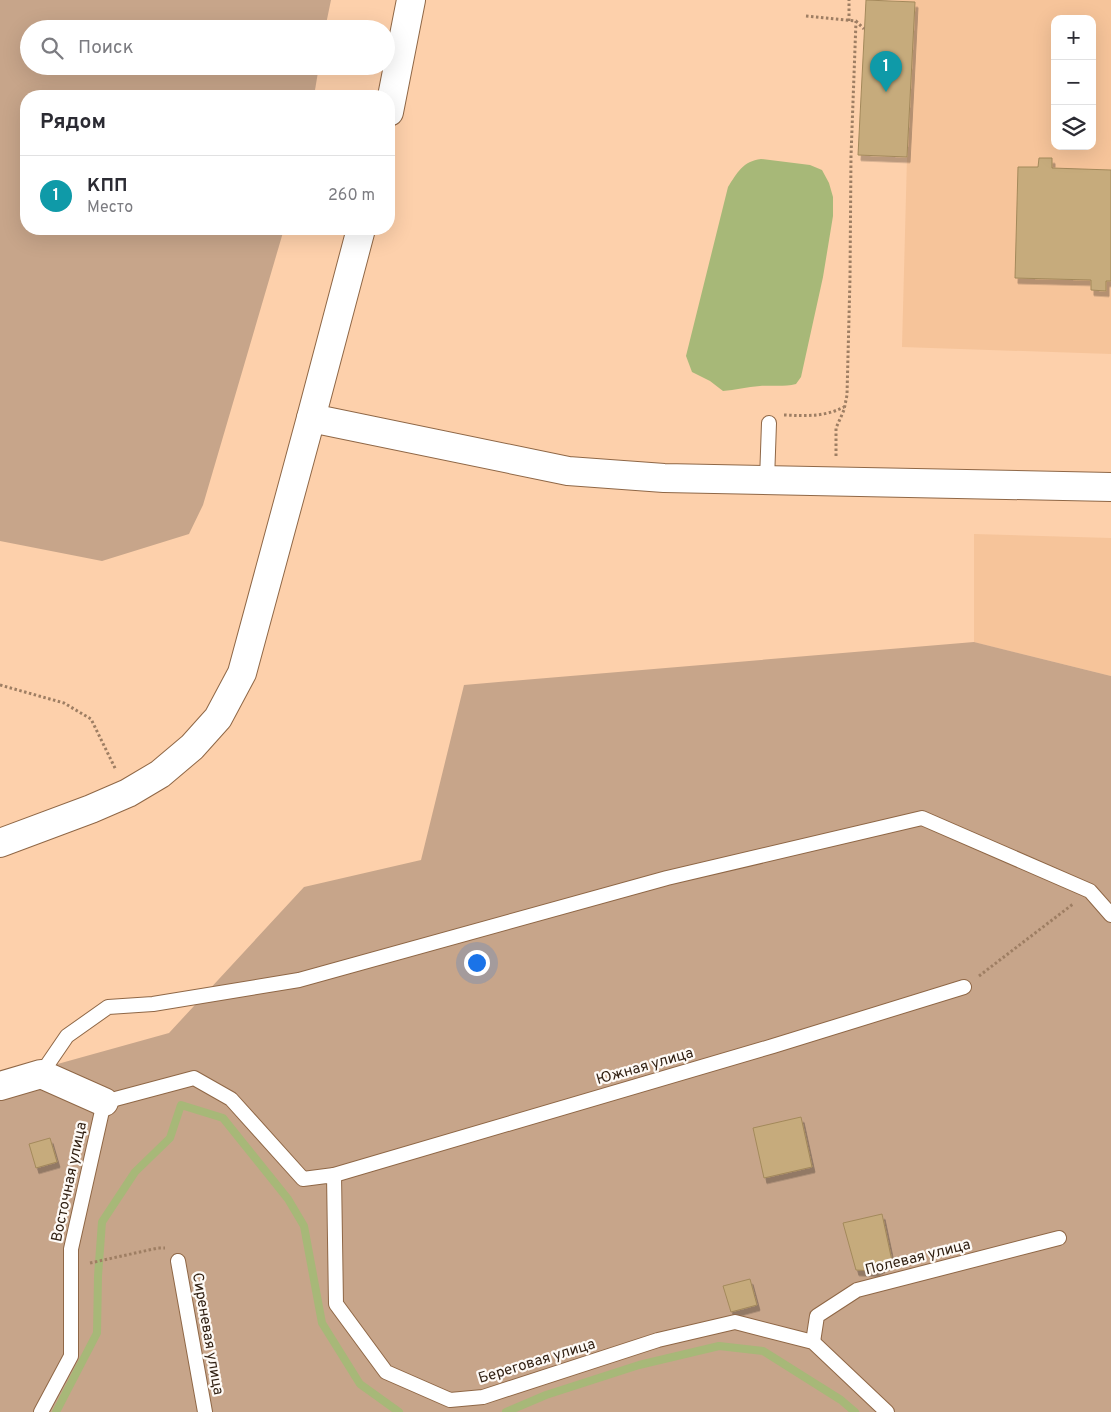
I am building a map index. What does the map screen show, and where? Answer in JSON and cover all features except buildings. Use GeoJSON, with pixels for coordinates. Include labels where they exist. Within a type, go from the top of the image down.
{"type":"FeatureCollection","features":[{"type":"Feature","properties":{"kind":"street"},"geometry":{"type":"LineString","coordinates":[[393,90],[411,0]]}},
{"type":"Feature","properties":{"kind":"street"},"geometry":{"type":"LineString","coordinates":[[0,843],[128,793],[160,774],[192,747],[218,718],[242,673],[358,235]]}},
{"type":"Feature","properties":{"kind":"street"},"geometry":{"type":"LineString","coordinates":[[311,418],[568,470],[664,478],[1111,487]]}},
{"type":"Feature","properties":{"kind":"street"},"geometry":{"type":"LineString","coordinates":[[0,1086],[41,1074],[104,1102]]}},
{"type":"Feature","properties":{"kind":"lane"},"geometry":{"type":"LineString","coordinates":[[768,480],[769,423]]}},
{"type":"Feature","properties":{"kind":"lane"},"geometry":{"type":"LineString","coordinates":[[41,1074],[67,1036],[108,1007],[152,1004],[299,980],[667,878],[922,818],[1090,891],[1111,915]]}},
{"type":"Feature","properties":{"kind":"lane","name":"Южная улица"},"geometry":{"type":"LineString","coordinates":[[334,1175],[763,1049],[964,987]]}},
{"type":"Feature","properties":{"kind":"lane"},"geometry":{"type":"LineString","coordinates":[[104,1102],[194,1078],[231,1099],[303,1179],[334,1175]]}},
{"type":"Feature","properties":{"kind":"lane","name":"Восточная улица"},"geometry":{"type":"LineString","coordinates":[[41,1412],[71,1356],[71,1249],[104,1102]]}},
{"type":"Feature","properties":{"kind":"lane","name":"Береговая улица"},"geometry":{"type":"LineString","coordinates":[[334,1175],[336,1304],[386,1372],[450,1400],[483,1397],[658,1340],[735,1322],[814,1342],[886,1412]]}},
{"type":"Feature","properties":{"kind":"lane","name":"Полевая улица"},"geometry":{"type":"LineString","coordinates":[[814,1342],[817,1316],[857,1290],[1060,1238]]}},
{"type":"Feature","properties":{"kind":"lane","name":"Сиреневая улица"},"geometry":{"type":"LineString","coordinates":[[178,1261],[205,1412]]}},
{"type":"Feature","properties":{"kind":"path"},"geometry":{"type":"LineString","coordinates":[[849,0],[849,21]]}},
{"type":"Feature","properties":{"kind":"path"},"geometry":{"type":"LineString","coordinates":[[806,16],[856,21],[864,29]]}},
{"type":"Feature","properties":{"kind":"path"},"geometry":{"type":"LineString","coordinates":[[836,481],[836,428],[847,394],[848,375],[851,156],[856,21]]}},
{"type":"Feature","properties":{"kind":"path"},"geometry":{"type":"LineString","coordinates":[[769,423],[772,418],[777,416],[819,416],[834,412],[844,406]]}},
{"type":"Feature","properties":{"kind":"path"},"geometry":{"type":"LineString","coordinates":[[0,685],[64,703],[91,719],[128,793]]}},
{"type":"Feature","properties":{"kind":"path"},"geometry":{"type":"LineString","coordinates":[[964,987],[1090,891]]}},
{"type":"Feature","properties":{"kind":"path"},"geometry":{"type":"LineString","coordinates":[[82,1264],[158,1248],[168,1248],[176,1254],[178,1261]]}},
{"type":"Feature","properties":{"kind":"shaded area"},"geometry":{"type":"Polygon","coordinates":[[[0,0],[331,0],[327,20],[20,20],[20,75],[318,75],[315,90],[20,90],[20,235],[282,235],[203,505],[189,534],[102,561],[0,541],[0,0]]]}},
{"type":"Feature","properties":{"kind":"shaded area"},"geometry":{"type":"Polygon","coordinates":[[[889,0],[1111,0],[1111,354],[902,347],[907,157],[915,2],[889,0]]]}},
{"type":"Feature","properties":{"kind":"shaded area"},"geometry":{"type":"Polygon","coordinates":[[[761,159],[810,165],[822,170],[829,183],[833,197],[833,216],[823,277],[801,377],[796,384],[791,385],[760,386],[723,391],[710,381],[692,372],[686,356],[728,187],[745,165],[761,159]]]}},
{"type":"Feature","properties":{"kind":"shaded area"},"geometry":{"type":"Polygon","coordinates":[[[974,534],[1111,538],[1111,676],[974,642],[974,534]]]}},
{"type":"Feature","properties":{"kind":"shaded area"},"geometry":{"type":"Polygon","coordinates":[[[974,642],[1111,676],[1111,1412],[0,1412],[0,1080],[169,1033],[304,887],[421,860],[464,685],[974,642]]]}},
{"type":"Feature","properties":{"kind":"waterway"},"geometry":{"type":"LineString","coordinates":[[56,1412],[97,1333],[98,1276],[102,1222],[135,1172],[170,1138],[181,1105],[223,1118],[288,1199],[304,1226],[322,1323],[360,1384],[399,1412]]}},
{"type":"Feature","properties":{"kind":"waterway"},"geometry":{"type":"LineString","coordinates":[[506,1412],[546,1395],[639,1365],[719,1346],[763,1351],[841,1400],[855,1412]]}},
{"type":"Feature","properties":{"kind":"place","name":"КПП"},"geometry":{"type":"Point","coordinates":[886,92]}}]}
